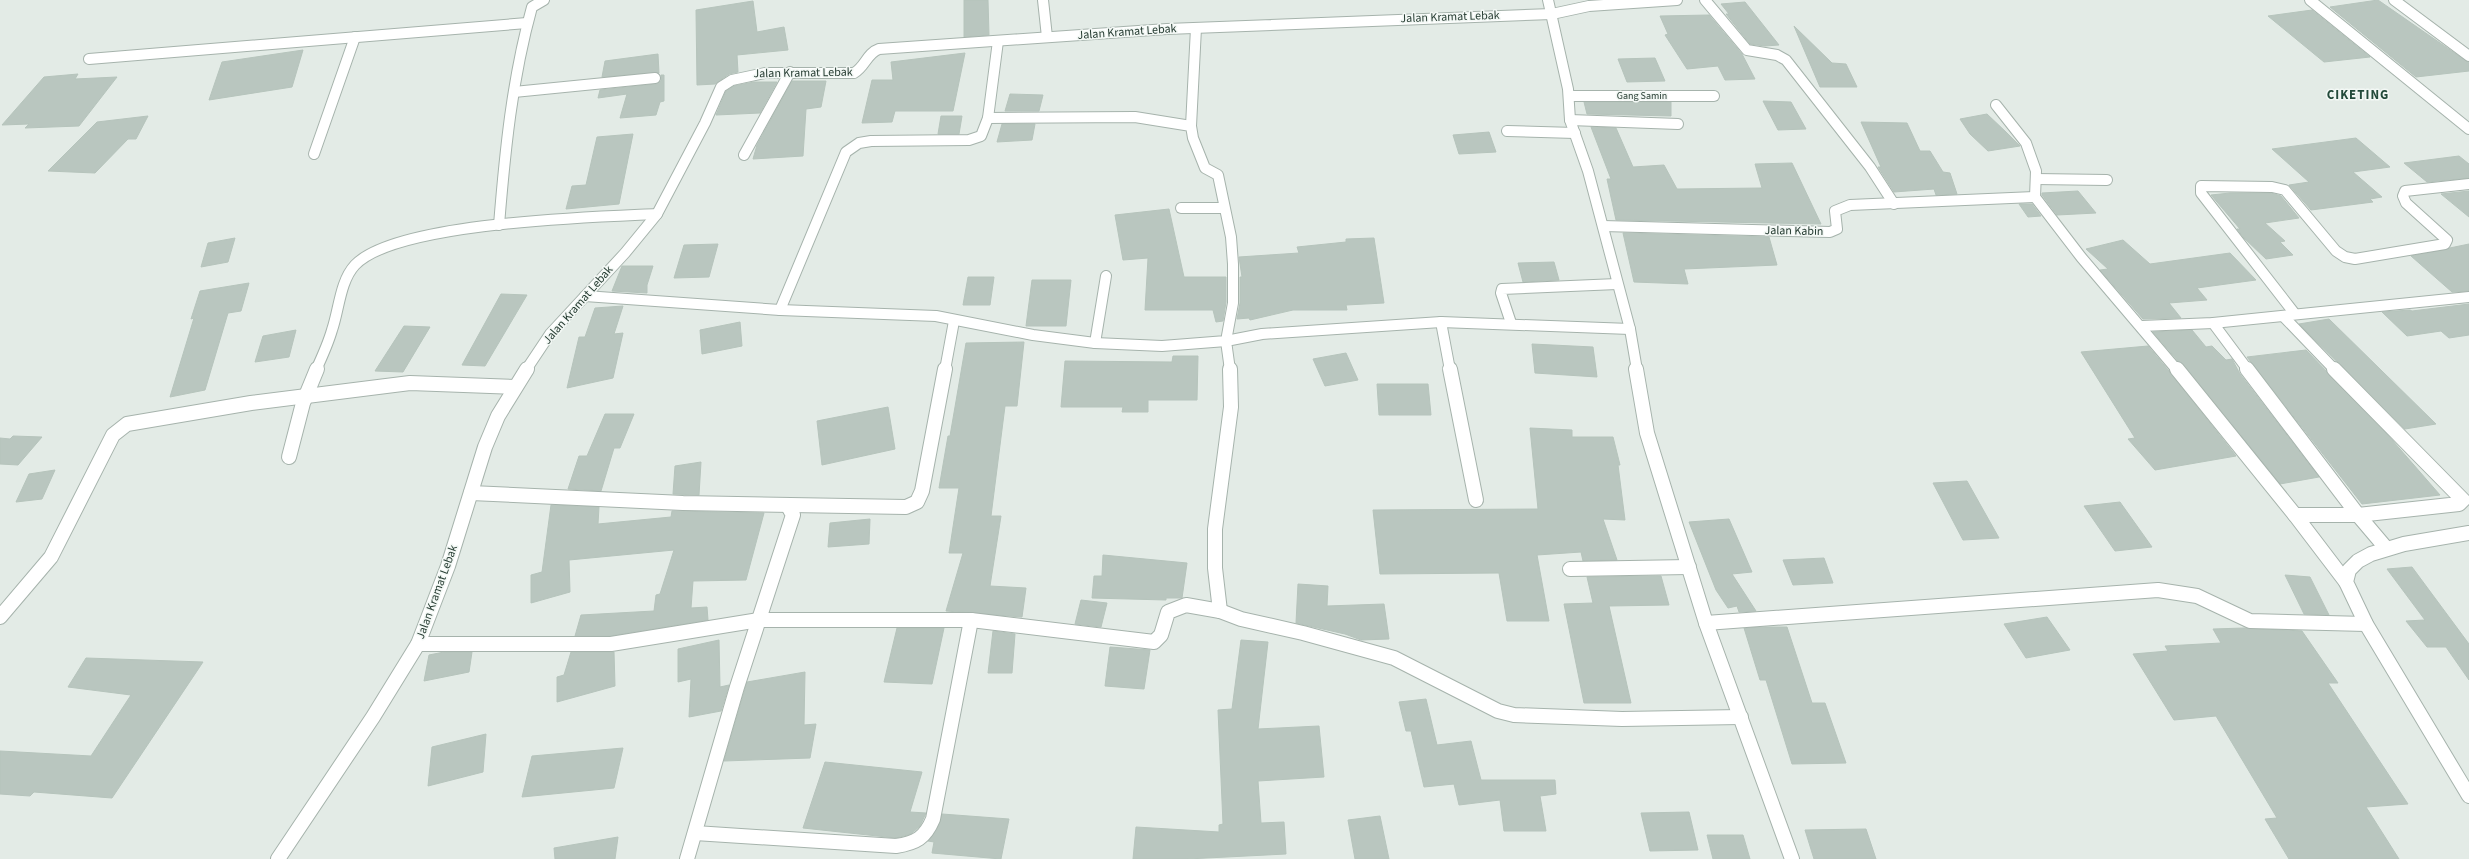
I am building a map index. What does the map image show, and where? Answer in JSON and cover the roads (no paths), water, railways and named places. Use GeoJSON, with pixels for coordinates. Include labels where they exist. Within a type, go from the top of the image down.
{"type":"FeatureCollection","features":[{"type":"Feature","properties":{"kind":"street"},"geometry":{"type":"LineString","coordinates":[[499,225],[506,141],[527,23],[532,7],[544,0]]}},
{"type":"Feature","properties":{"kind":"street"},"geometry":{"type":"LineString","coordinates":[[1043,0],[1047,38]]}},
{"type":"Feature","properties":{"kind":"street"},"geometry":{"type":"LineString","coordinates":[[1548,0],[1569,96],[1570,120],[1588,171],[1630,330],[1647,433],[1706,623],[1792,859]]}},
{"type":"Feature","properties":{"kind":"street","name":"Jalan Kramat Lebak"},"geometry":{"type":"LineString","coordinates":[[278,859],[373,717],[418,644],[448,566],[485,447],[498,416],[550,334],[657,214],[705,123],[722,87],[740,76],[790,72],[854,73],[861,69],[875,49],[1196,28],[1552,14],[1589,6],[1677,0]]}},
{"type":"Feature","properties":{"kind":"street"},"geometry":{"type":"LineString","coordinates":[[1705,0],[1747,50],[1777,55],[1786,60],[1870,167],[1894,204]]}},
{"type":"Feature","properties":{"kind":"street"},"geometry":{"type":"LineString","coordinates":[[2310,0],[2469,129]]}},
{"type":"Feature","properties":{"kind":"street"},"geometry":{"type":"LineString","coordinates":[[2394,0],[2469,56]]}},
{"type":"Feature","properties":{"kind":"street"},"geometry":{"type":"LineString","coordinates":[[89,59],[527,23]]}},
{"type":"Feature","properties":{"kind":"street"},"geometry":{"type":"LineString","coordinates":[[1196,28],[1191,126],[1205,168],[1218,175],[1231,237],[1234,281],[1233,302],[1226,341],[1230,360],[1231,407],[1215,529],[1215,568],[1220,611]]}},
{"type":"Feature","properties":{"kind":"street"},"geometry":{"type":"LineString","coordinates":[[314,154],[355,37]]}},
{"type":"Feature","properties":{"kind":"street"},"geometry":{"type":"LineString","coordinates":[[780,310],[843,159],[852,147],[872,141],[977,138],[984,134],[988,118],[998,41]]}},
{"type":"Feature","properties":{"kind":"street"},"geometry":{"type":"LineString","coordinates":[[744,155],[790,72]]}},
{"type":"Feature","properties":{"kind":"street"},"geometry":{"type":"LineString","coordinates":[[514,92],[655,78]]}},
{"type":"Feature","properties":{"kind":"street","name":"Gang Samin"},"geometry":{"type":"LineString","coordinates":[[1569,96],[1714,96]]}},
{"type":"Feature","properties":{"kind":"street"},"geometry":{"type":"LineString","coordinates":[[1996,105],[2026,143],[2036,179],[2035,198],[2081,257],[2142,326],[2295,515],[2346,582],[2366,624],[2469,796]]}},
{"type":"Feature","properties":{"kind":"street"},"geometry":{"type":"LineString","coordinates":[[988,118],[1136,117],[1191,126]]}},
{"type":"Feature","properties":{"kind":"street"},"geometry":{"type":"LineString","coordinates":[[1570,120],[1678,124]]}},
{"type":"Feature","properties":{"kind":"street"},"geometry":{"type":"LineString","coordinates":[[1507,131],[1575,133]]}},
{"type":"Feature","properties":{"kind":"street"},"geometry":{"type":"LineString","coordinates":[[2036,179],[2107,180]]}},
{"type":"Feature","properties":{"kind":"street"},"geometry":{"type":"LineString","coordinates":[[2295,515],[2358,515],[2459,504],[2463,500],[2289,315],[2201,193],[2201,186],[2272,186],[2285,190],[2336,251],[2345,257],[2355,259],[2446,244],[2447,240],[2406,203],[2403,196],[2405,191],[2414,189],[2469,184]]}},
{"type":"Feature","properties":{"kind":"street","name":"Jalan Kabin"},"geometry":{"type":"LineString","coordinates":[[1603,226],[1830,232],[1837,229],[1836,211],[1841,207],[2035,198]]}},
{"type":"Feature","properties":{"kind":"street"},"geometry":{"type":"LineString","coordinates":[[1180,208],[1224,208]]}},
{"type":"Feature","properties":{"kind":"street"},"geometry":{"type":"LineString","coordinates":[[289,457],[304,397],[332,333],[346,284],[354,265],[361,259],[388,245],[468,228],[657,214]]}},
{"type":"Feature","properties":{"kind":"street"},"geometry":{"type":"LineString","coordinates":[[1095,343],[1106,276]]}},
{"type":"Feature","properties":{"kind":"street"},"geometry":{"type":"LineString","coordinates":[[1511,323],[1500,293],[1502,289],[1617,284]]}},
{"type":"Feature","properties":{"kind":"street"},"geometry":{"type":"LineString","coordinates":[[585,296],[780,310],[894,313],[936,316],[1033,335],[1095,343],[1162,346],[1226,341],[1262,334],[1441,322],[1511,323],[1630,330]]}},
{"type":"Feature","properties":{"kind":"street"},"geometry":{"type":"LineString","coordinates":[[2142,326],[2213,323],[2469,297]]}},
{"type":"Feature","properties":{"kind":"street"},"geometry":{"type":"LineString","coordinates":[[471,492],[683,503],[906,507],[917,502],[922,491],[954,320]]}},
{"type":"Feature","properties":{"kind":"street"},"geometry":{"type":"LineString","coordinates":[[1441,322],[1476,500]]}},
{"type":"Feature","properties":{"kind":"street"},"geometry":{"type":"LineString","coordinates":[[2213,323],[2358,515],[2386,548]]}},
{"type":"Feature","properties":{"kind":"street"},"geometry":{"type":"LineString","coordinates":[[0,617],[51,557],[92,473],[117,429],[134,422],[251,403],[410,383],[515,387]]}},
{"type":"Feature","properties":{"kind":"street"},"geometry":{"type":"LineString","coordinates":[[687,859],[737,687],[793,515],[788,506]]}},
{"type":"Feature","properties":{"kind":"street"},"geometry":{"type":"LineString","coordinates":[[2346,582],[2349,571],[2357,563],[2386,548],[2469,533]]}},
{"type":"Feature","properties":{"kind":"street"},"geometry":{"type":"LineString","coordinates":[[1570,569],[1689,567]]}},
{"type":"Feature","properties":{"kind":"street"},"geometry":{"type":"LineString","coordinates":[[1706,623],[2158,590],[2197,596],[2241,619],[2250,621],[2366,624]]}},
{"type":"Feature","properties":{"kind":"street"},"geometry":{"type":"LineString","coordinates":[[418,644],[611,644],[759,620],[971,620],[1154,642],[1161,635],[1168,612],[1177,607],[1186,605],[1220,611],[1241,619],[1303,632],[1394,658],[1498,712],[1514,715],[1622,719],[1741,717]]}},
{"type":"Feature","properties":{"kind":"street"},"geometry":{"type":"LineString","coordinates":[[695,833],[896,846],[917,843],[928,832],[934,818],[971,620]]}},
{"type":"Feature","properties":{"kind":"district","name":"CIKETING"},"geometry":{"type":"Point","coordinates":[2358,95]}}]}
